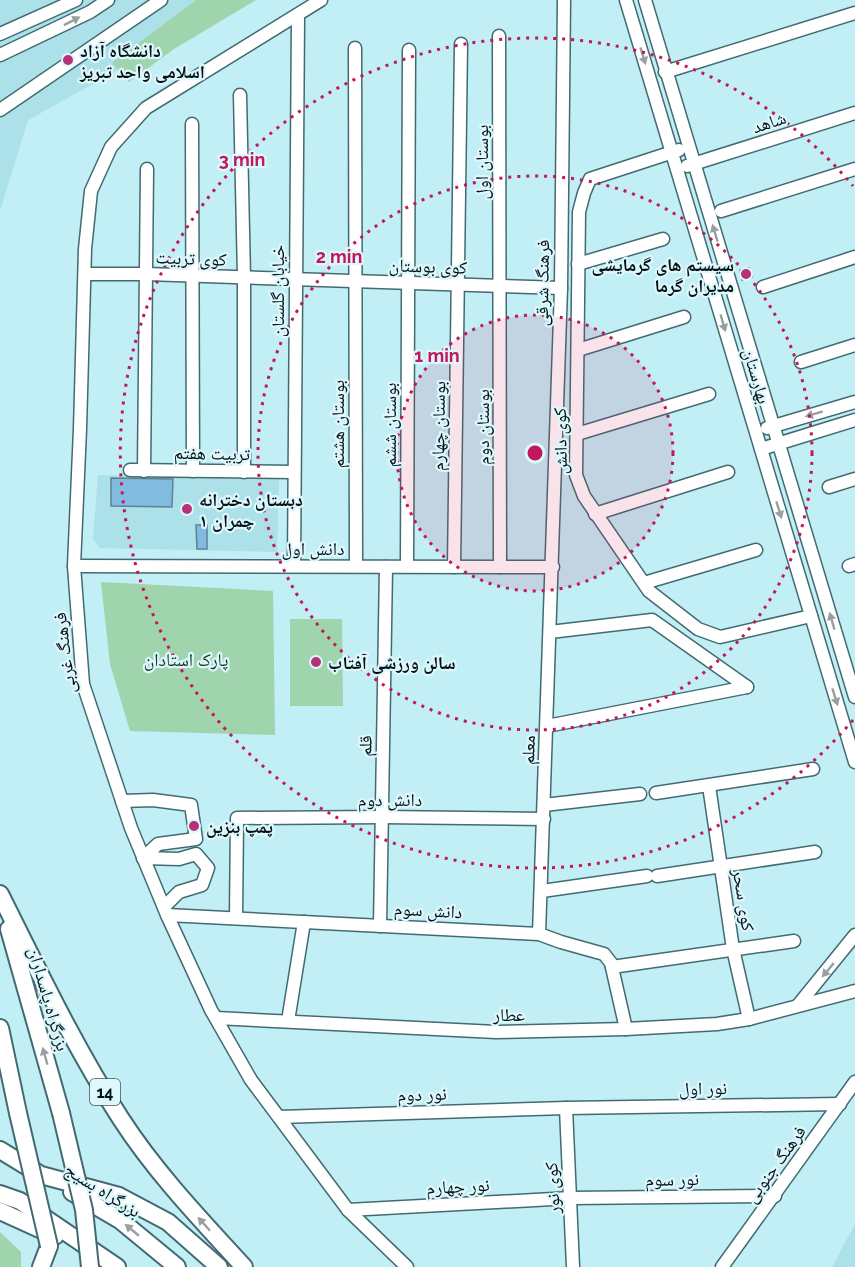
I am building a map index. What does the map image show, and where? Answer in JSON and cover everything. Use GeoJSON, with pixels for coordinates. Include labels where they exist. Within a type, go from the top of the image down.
{"type":"FeatureCollection","features":[{"type":"Feature","properties":{"kind":"highway","name":"بزرگراه پاسداران"},"geometry":{"type":"LineString","coordinates":[[0,895],[61,1113],[84,1210],[90,1267]]}},
{"type":"Feature","properties":{"kind":"highway","name":"14"},"geometry":{"type":"LineString","coordinates":[[0,895],[62,1017],[122,1120],[177,1194],[244,1267]]}},
{"type":"Feature","properties":{"kind":"highway"},"geometry":{"type":"LineString","coordinates":[[0,1028],[49,1246],[50,1267]]}},
{"type":"Feature","properties":{"kind":"highway"},"geometry":{"type":"LineString","coordinates":[[0,1150],[41,1175],[119,1196],[168,1222],[219,1267]]}},
{"type":"Feature","properties":{"kind":"highway","name":"بزرگراه بسیج"},"geometry":{"type":"LineString","coordinates":[[0,1161],[41,1175],[120,1220],[177,1267]]}},
{"type":"Feature","properties":{"kind":"highway"},"geometry":{"type":"LineString","coordinates":[[0,1194],[20,1201],[114,1264]]}},
{"type":"Feature","properties":{"kind":"highway"},"geometry":{"type":"LineString","coordinates":[[0,1211],[114,1264]]}},
{"type":"Feature","properties":{"kind":"highway"},"geometry":{"type":"LineString","coordinates":[[41,1267],[49,1246]]}},
{"type":"Feature","properties":{"kind":"street"},"geometry":{"type":"LineString","coordinates":[[0,34],[76,0]]}},
{"type":"Feature","properties":{"kind":"street"},"geometry":{"type":"LineString","coordinates":[[0,55],[90,12],[108,0]]}},
{"type":"Feature","properties":{"kind":"street"},"geometry":{"type":"LineString","coordinates":[[0,110],[161,0]]}},
{"type":"Feature","properties":{"kind":"street","name":"فرهنگ غربی"},"geometry":{"type":"LineString","coordinates":[[279,1117],[251,1080],[216,1018],[165,911],[122,801],[83,684],[74,566],[85,249],[91,191],[111,147],[146,108],[321,0]]}},
{"type":"Feature","properties":{"kind":"street","name":"فرهنگ شرقی"},"geometry":{"type":"LineString","coordinates":[[553,567],[555,434],[561,288],[564,0]]}},
{"type":"Feature","properties":{"kind":"street","name":"بهارستان"},"geometry":{"type":"LineString","coordinates":[[626,0],[855,762]]}},
{"type":"Feature","properties":{"kind":"street","name":"بهارستان"},"geometry":{"type":"LineString","coordinates":[[645,0],[855,697]]}},
{"type":"Feature","properties":{"kind":"street"},"geometry":{"type":"LineString","coordinates":[[665,72],[855,13]]}},
{"type":"Feature","properties":{"kind":"street","name":"خیابان گلستان"},"geometry":{"type":"LineString","coordinates":[[294,566],[298,16]]}},
{"type":"Feature","properties":{"kind":"street"},"geometry":{"type":"LineString","coordinates":[[27,21],[37,38]]}},
{"type":"Feature","properties":{"kind":"street","name":"بوستان اول"},"geometry":{"type":"LineString","coordinates":[[499,36],[500,287]]}},
{"type":"Feature","properties":{"kind":"street","name":"بوستان چهارم"},"geometry":{"type":"LineString","coordinates":[[454,567],[461,44]]}},
{"type":"Feature","properties":{"kind":"street","name":"بوستان هشتم"},"geometry":{"type":"LineString","coordinates":[[355,48],[356,566]]}},
{"type":"Feature","properties":{"kind":"street","name":"بوستان ششم"},"geometry":{"type":"LineString","coordinates":[[407,566],[409,50]]}},
{"type":"Feature","properties":{"kind":"street"},"geometry":{"type":"LineString","coordinates":[[240,95],[244,278],[244,472]]}},
{"type":"Feature","properties":{"kind":"street","name":"شاهد"},"geometry":{"type":"LineString","coordinates":[[678,168],[854,115]]}},
{"type":"Feature","properties":{"kind":"street"},"geometry":{"type":"LineString","coordinates":[[192,124],[193,471]]}},
{"type":"Feature","properties":{"kind":"street"},"geometry":{"type":"LineString","coordinates":[[673,152],[689,147]]}},
{"type":"Feature","properties":{"kind":"street","name":"کوی دانش"},"geometry":{"type":"LineString","coordinates":[[673,152],[590,179],[584,193],[579,212],[576,475],[584,496],[595,514],[649,591],[698,629],[720,637],[811,616]]}},
{"type":"Feature","properties":{"kind":"street"},"geometry":{"type":"LineString","coordinates":[[721,211],[855,169]]}},
{"type":"Feature","properties":{"kind":"street"},"geometry":{"type":"LineString","coordinates":[[144,471],[147,170]]}},
{"type":"Feature","properties":{"kind":"street"},"geometry":{"type":"LineString","coordinates":[[578,264],[663,238]]}},
{"type":"Feature","properties":{"kind":"street"},"geometry":{"type":"LineString","coordinates":[[763,287],[855,257]]}},
{"type":"Feature","properties":{"kind":"street","name":"کوی تربیت"},"geometry":{"type":"LineString","coordinates":[[85,274],[295,279]]}},
{"type":"Feature","properties":{"kind":"street","name":"کوی بوستان"},"geometry":{"type":"LineString","coordinates":[[295,279],[561,288]]}},
{"type":"Feature","properties":{"kind":"street","name":"بوستان دوم"},"geometry":{"type":"LineString","coordinates":[[500,287],[500,567]]}},
{"type":"Feature","properties":{"kind":"street"},"geometry":{"type":"LineString","coordinates":[[578,350],[684,317]]}},
{"type":"Feature","properties":{"kind":"street"},"geometry":{"type":"LineString","coordinates":[[801,362],[855,345]]}},
{"type":"Feature","properties":{"kind":"street"},"geometry":{"type":"LineString","coordinates":[[577,434],[709,394]]}},
{"type":"Feature","properties":{"kind":"street"},"geometry":{"type":"LineString","coordinates":[[755,433],[773,425],[855,402]]}},
{"type":"Feature","properties":{"kind":"street"},"geometry":{"type":"LineString","coordinates":[[761,449],[855,420]]}},
{"type":"Feature","properties":{"kind":"street","name":"تربیت هفتم"},"geometry":{"type":"LineString","coordinates":[[129,470],[294,472]]}},
{"type":"Feature","properties":{"kind":"street"},"geometry":{"type":"LineString","coordinates":[[595,514],[728,472]]}},
{"type":"Feature","properties":{"kind":"street"},"geometry":{"type":"LineString","coordinates":[[829,487],[855,479]]}},
{"type":"Feature","properties":{"kind":"street"},"geometry":{"type":"LineString","coordinates":[[644,583],[756,550]]}},
{"type":"Feature","properties":{"kind":"street","name":"دانش اول"},"geometry":{"type":"LineString","coordinates":[[74,566],[553,567]]}},
{"type":"Feature","properties":{"kind":"street","name":"قلم"},"geometry":{"type":"LineString","coordinates":[[380,926],[386,567]]}},
{"type":"Feature","properties":{"kind":"street","name":"معلم"},"geometry":{"type":"LineString","coordinates":[[539,934],[553,567]]}},
{"type":"Feature","properties":{"kind":"street"},"geometry":{"type":"LineString","coordinates":[[547,726],[747,687],[652,620],[550,632]]}},
{"type":"Feature","properties":{"kind":"street"},"geometry":{"type":"LineString","coordinates":[[656,793],[813,769]]}},
{"type":"Feature","properties":{"kind":"street","name":"کوی سحر"},"geometry":{"type":"LineString","coordinates":[[709,786],[733,949],[749,1020]]}},
{"type":"Feature","properties":{"kind":"street"},"geometry":{"type":"LineString","coordinates":[[544,805],[640,794]]}},
{"type":"Feature","properties":{"kind":"street"},"geometry":{"type":"LineString","coordinates":[[122,801],[153,800],[191,805],[195,839],[158,843],[143,858]]}},
{"type":"Feature","properties":{"kind":"street","name":"دانش دوم"},"geometry":{"type":"LineString","coordinates":[[236,918],[237,818],[544,819]]}},
{"type":"Feature","properties":{"kind":"street"},"geometry":{"type":"LineString","coordinates":[[542,891],[815,852]]}},
{"type":"Feature","properties":{"kind":"street"},"geometry":{"type":"LineString","coordinates":[[143,858],[179,859],[196,854],[208,868],[202,885],[178,892],[165,911]]}},
{"type":"Feature","properties":{"kind":"street","name":"دانش سوم"},"geometry":{"type":"LineString","coordinates":[[165,911],[236,918],[539,934],[604,954],[612,967]]}},
{"type":"Feature","properties":{"kind":"street"},"geometry":{"type":"LineString","coordinates":[[288,1021],[304,922]]}},
{"type":"Feature","properties":{"kind":"street"},"geometry":{"type":"LineString","coordinates":[[799,1004],[855,935]]}},
{"type":"Feature","properties":{"kind":"street"},"geometry":{"type":"LineString","coordinates":[[626,1029],[612,967],[794,941]]}},
{"type":"Feature","properties":{"kind":"street","name":"عطار"},"geometry":{"type":"LineString","coordinates":[[216,1018],[496,1032],[626,1029],[749,1020],[799,1004],[855,991]]}},
{"type":"Feature","properties":{"kind":"street","name":"فرهنگ جنوبی"},"geometry":{"type":"LineString","coordinates":[[722,1267],[855,1082]]}},
{"type":"Feature","properties":{"kind":"street","name":"نور اول"},"geometry":{"type":"LineString","coordinates":[[566,1108],[840,1104]]}},
{"type":"Feature","properties":{"kind":"street","name":"نور دوم"},"geometry":{"type":"LineString","coordinates":[[279,1117],[566,1108]]}},
{"type":"Feature","properties":{"kind":"street","name":"کوی نور"},"geometry":{"type":"LineString","coordinates":[[566,1108],[573,1267]]}},
{"type":"Feature","properties":{"kind":"street"},"geometry":{"type":"LineString","coordinates":[[279,1117],[348,1210],[407,1267]]}},
{"type":"Feature","properties":{"kind":"street","name":"نور سوم"},"geometry":{"type":"LineString","coordinates":[[571,1198],[775,1196]]}},
{"type":"Feature","properties":{"kind":"street","name":"نور چهارم"},"geometry":{"type":"LineString","coordinates":[[348,1210],[571,1198]]}},
{"type":"Feature","properties":{"kind":"shaded area","name":"دانشگاه آزاد اسلامی واحد تبریز"},"geometry":{"type":"Polygon","coordinates":[[[0,0],[244,0],[28,120],[0,211],[0,0]]]}},
{"type":"Feature","properties":{"kind":"shaded area","name":"دبستان دخترانه چمران ۱"},"geometry":{"type":"Polygon","coordinates":[[[98,475],[279,479],[277,552],[100,548],[93,539],[98,475]]]}},
{"type":"Feature","properties":{"kind":"shaded area"},"geometry":{"type":"Polygon","coordinates":[[[855,1224],[855,1267],[832,1267],[855,1224]]]}},
{"type":"Feature","properties":{"kind":"green space"},"geometry":{"type":"Polygon","coordinates":[[[196,0],[256,0],[174,49],[129,82],[112,63],[196,0]]]}},
{"type":"Feature","properties":{"kind":"green space","name":"پارک استادان"},"geometry":{"type":"Polygon","coordinates":[[[101,582],[273,591],[275,735],[130,731],[110,664],[101,582]]]}},
{"type":"Feature","properties":{"kind":"green space","name":"سالن ورزشی آفتاب"},"geometry":{"type":"Polygon","coordinates":[[[290,619],[342,619],[343,706],[290,706],[290,619]]]}},
{"type":"Feature","properties":{"kind":"green space"},"geometry":{"type":"Polygon","coordinates":[[[0,1232],[21,1252],[21,1267],[0,1267],[0,1232]]]}},
{"type":"Feature","properties":{"kind":"building","name":"سیستم های گرمایشی مدیران گرما"},"geometry":{"type":"Polygon","coordinates":[[[749,268],[752,277],[742,280],[740,270],[749,268]]]}},
{"type":"Feature","properties":{"kind":"building"},"geometry":{"type":"Polygon","coordinates":[[[111,478],[173,479],[172,507],[111,506],[111,478]]]}},
{"type":"Feature","properties":{"kind":"building"},"geometry":{"type":"Polygon","coordinates":[[[196,525],[207,525],[207,549],[197,549],[196,525]]]}},
{"type":"Feature","properties":{"kind":"place","name":"دانشگاه آزاد اسلامی واحد تبریز"},"geometry":{"type":"Point","coordinates":[68,60]}},
{"type":"Feature","properties":{"kind":"place","name":"سیستم های گرمایشی مدیران گرما"},"geometry":{"type":"Point","coordinates":[746,274]}},
{"type":"Feature","properties":{"kind":"place","name":"دبستان دخترانه چمران ۱"},"geometry":{"type":"Point","coordinates":[187,509]}},
{"type":"Feature","properties":{"kind":"place","name":"سالن ورزشی آفتاب"},"geometry":{"type":"Point","coordinates":[316,662]}},
{"type":"Feature","properties":{"kind":"place","name":"پمپ بنزین"},"geometry":{"type":"Point","coordinates":[194,826]}}]}
